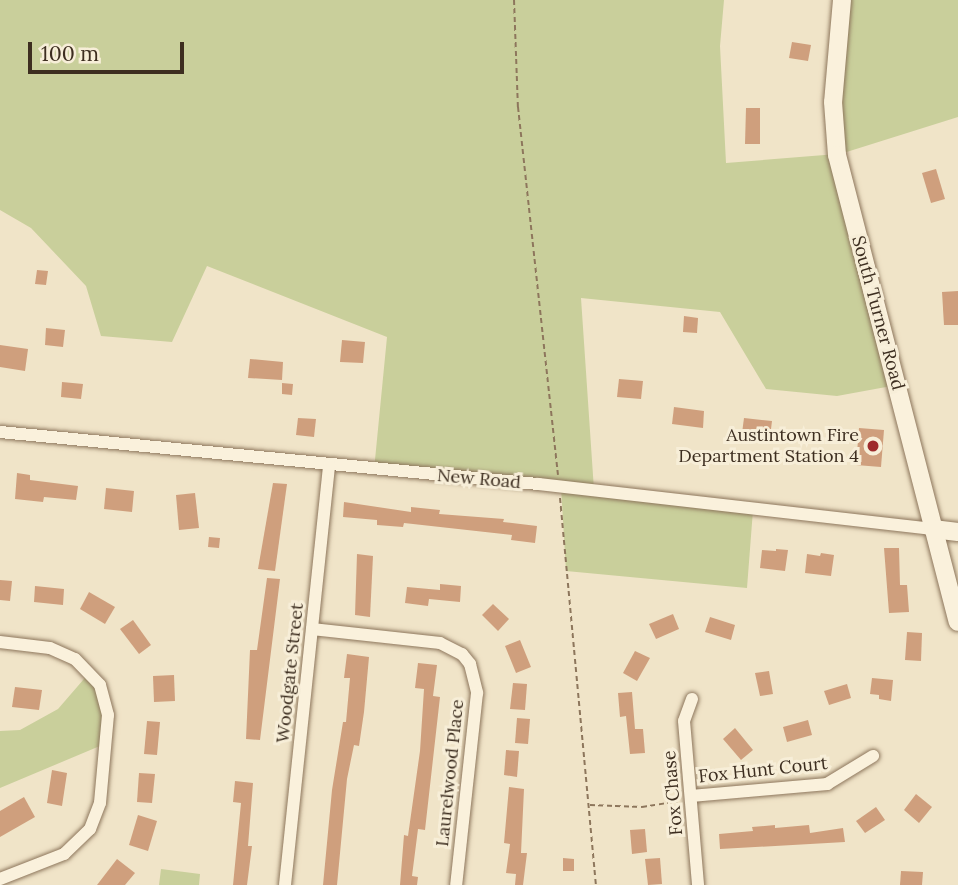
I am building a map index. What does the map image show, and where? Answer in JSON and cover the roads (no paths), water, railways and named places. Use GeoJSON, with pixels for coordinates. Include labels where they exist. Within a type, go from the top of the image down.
{"type":"FeatureCollection","features":[{"type":"Feature","properties":{"kind":"street","name":"South Turner Road"},"geometry":{"type":"LineString","coordinates":[[842,0],[833,102],[837,155],[958,622]]}},
{"type":"Feature","properties":{"kind":"street","name":"New Road"},"geometry":{"type":"LineString","coordinates":[[0,432],[329,466],[538,484],[958,532]]}},
{"type":"Feature","properties":{"kind":"street","name":"Woodgate Street"},"geometry":{"type":"LineString","coordinates":[[285,885],[329,466]]}},
{"type":"Feature","properties":{"kind":"street","name":"Laurelwood Place"},"geometry":{"type":"LineString","coordinates":[[312,628],[440,643],[462,654],[470,664],[477,693],[456,885]]}},
{"type":"Feature","properties":{"kind":"street"},"geometry":{"type":"LineString","coordinates":[[0,642],[50,648],[75,659],[100,685],[108,715],[100,803],[90,829],[64,854],[0,879]]}},
{"type":"Feature","properties":{"kind":"street","name":"Fox Chase"},"geometry":{"type":"LineString","coordinates":[[692,699],[684,721],[698,885]]}},
{"type":"Feature","properties":{"kind":"street","name":"Fox Hunt Court"},"geometry":{"type":"LineString","coordinates":[[691,798],[827,784],[873,756]]}},
{"type":"Feature","properties":{"kind":"place","name":"Austintown Fire Department Station 4"},"geometry":{"type":"Point","coordinates":[873,446]}}]}
